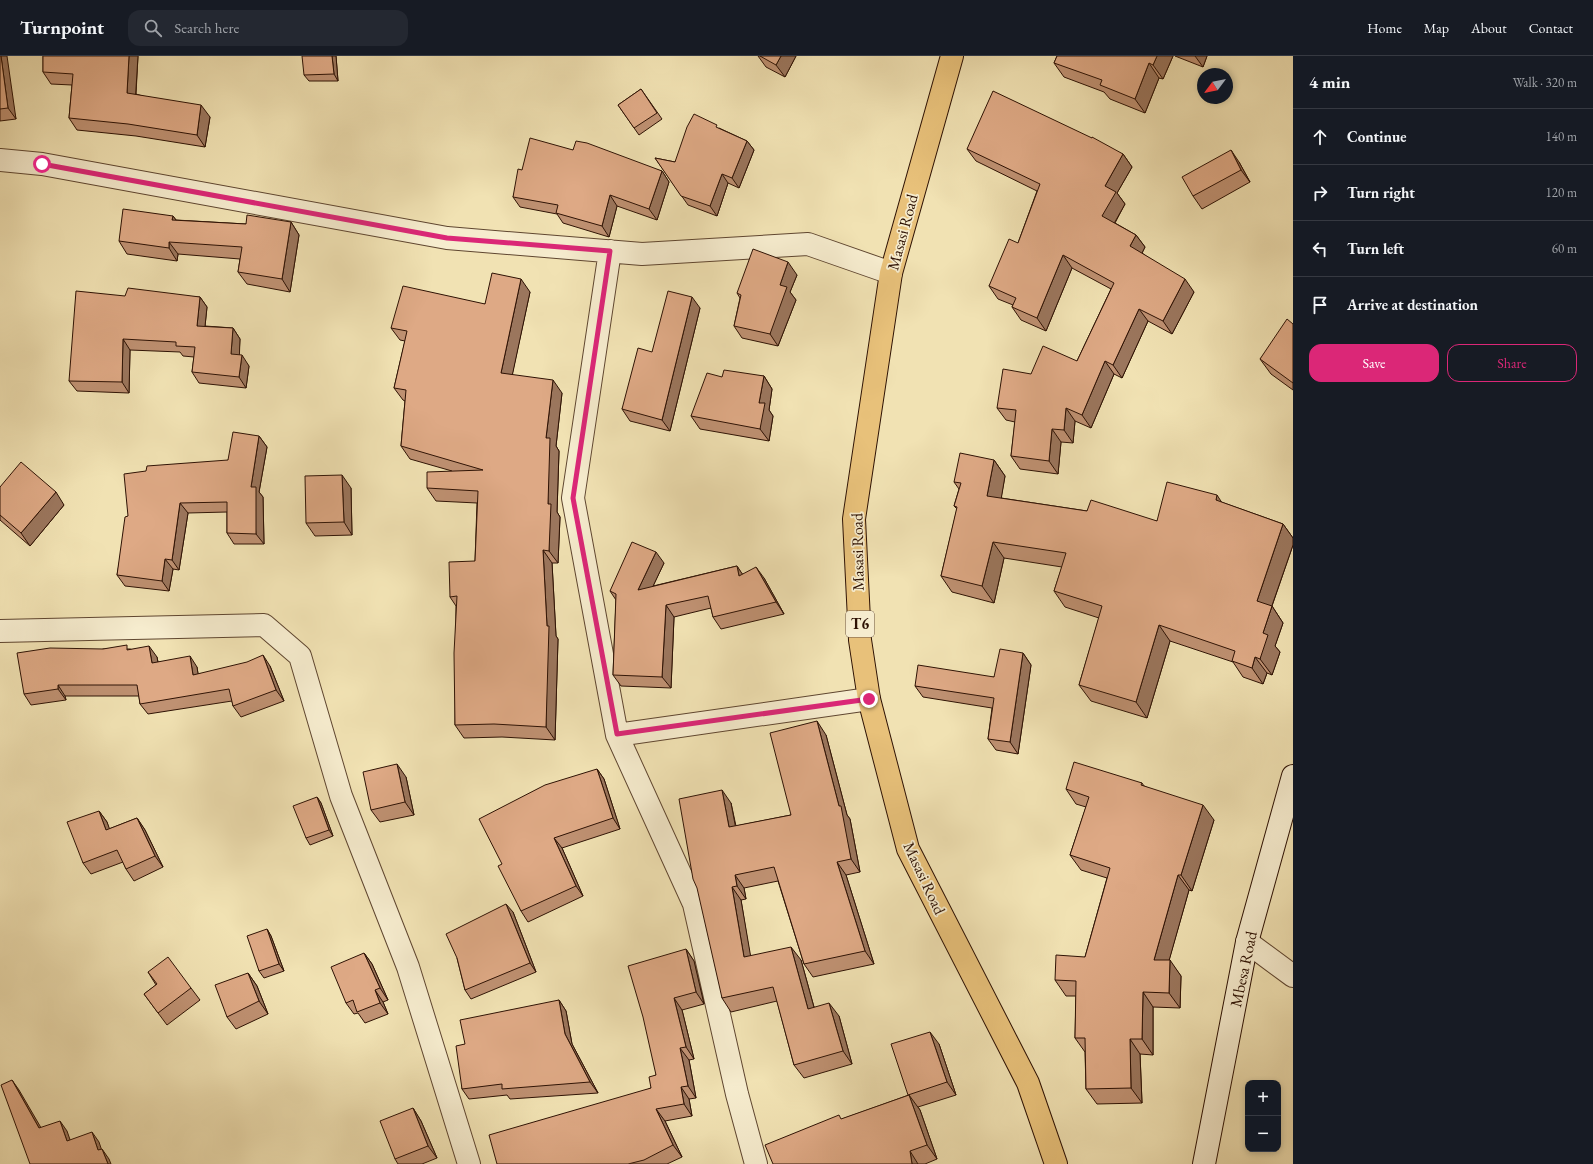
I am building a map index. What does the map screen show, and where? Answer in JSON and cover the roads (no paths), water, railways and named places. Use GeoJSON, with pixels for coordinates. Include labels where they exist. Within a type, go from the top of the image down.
{"type":"FeatureCollection","features":[{"type":"Feature","properties":{"kind":"highway","name":"Masasi Road"},"geometry":{"type":"LineString","coordinates":[[952,56],[891,273],[854,519],[860,640],[869,699],[908,849],[1028,1083],[1056,1164]]}},
{"type":"Feature","properties":{"kind":"street"},"geometry":{"type":"LineString","coordinates":[[0,160],[42,164],[447,238],[642,254],[808,244],[891,273]]}},
{"type":"Feature","properties":{"kind":"street"},"geometry":{"type":"LineString","coordinates":[[610,251],[573,498],[617,734],[694,904],[737,1094],[756,1164]]}},
{"type":"Feature","properties":{"kind":"street"},"geometry":{"type":"LineString","coordinates":[[0,631],[264,625],[300,656],[341,796],[408,967],[469,1164]]}},
{"type":"Feature","properties":{"kind":"street"},"geometry":{"type":"LineString","coordinates":[[617,734],[869,699]]}},
{"type":"Feature","properties":{"kind":"street","name":"Mbesa Road"},"geometry":{"type":"LineString","coordinates":[[1204,1164],[1247,942],[1293,776]]}},
{"type":"Feature","properties":{"kind":"street"},"geometry":{"type":"LineString","coordinates":[[1247,942],[1293,976]]}}]}
